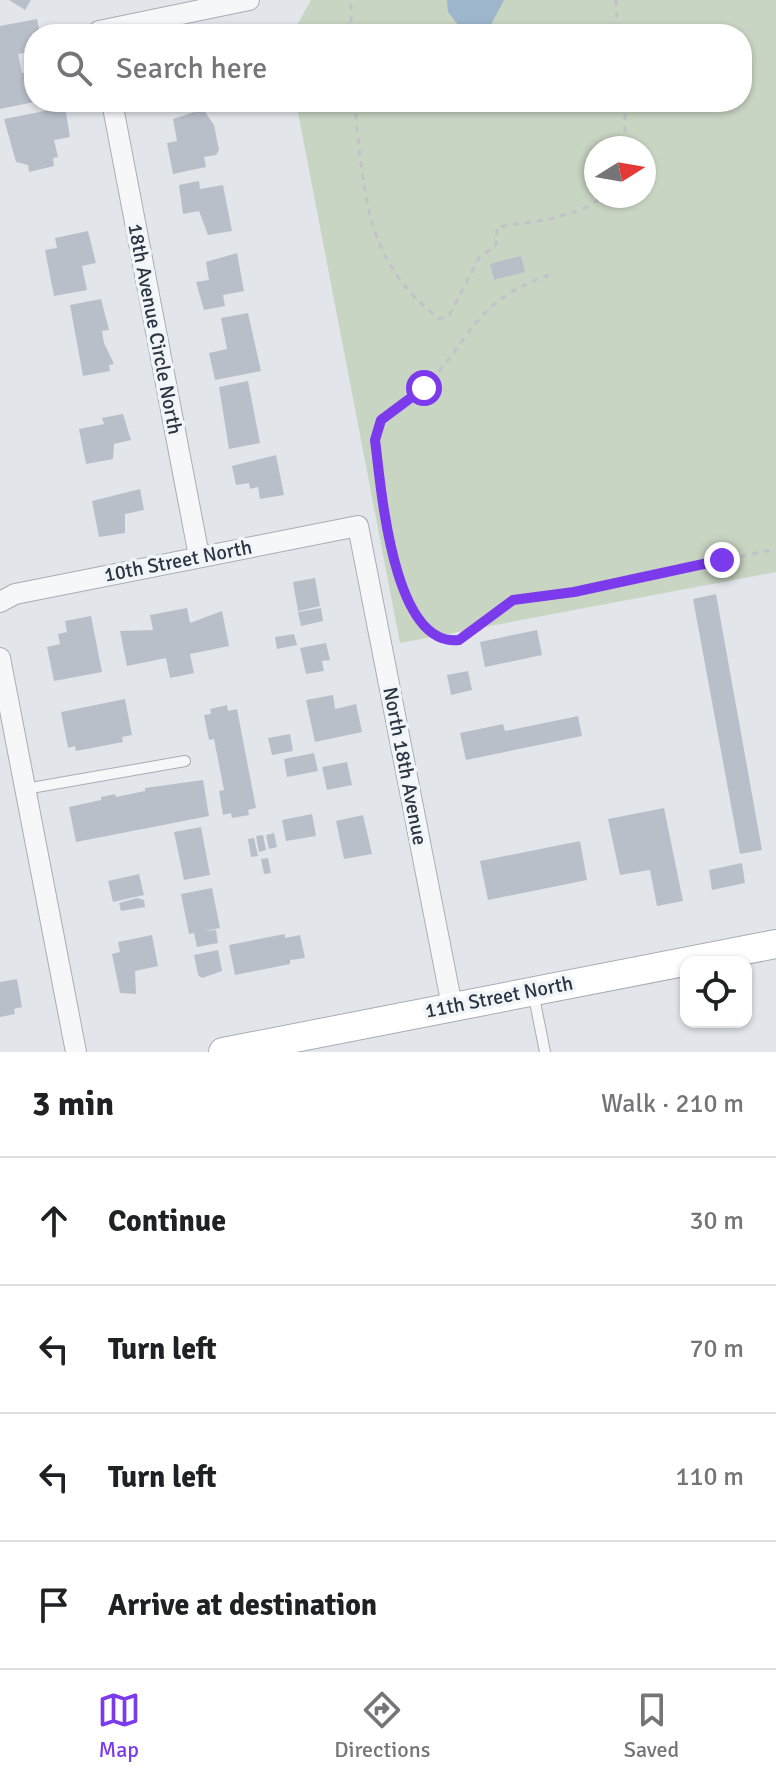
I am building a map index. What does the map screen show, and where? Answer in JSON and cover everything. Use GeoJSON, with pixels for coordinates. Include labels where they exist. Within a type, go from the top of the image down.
{"type":"FeatureCollection","features":[{"type":"Feature","properties":{"kind":"street"},"geometry":{"type":"LineString","coordinates":[[133,24],[249,0]]}},
{"type":"Feature","properties":{"kind":"street","name":"18th Avenue Circle North"},"geometry":{"type":"LineString","coordinates":[[114,112],[199,556]]}},
{"type":"Feature","properties":{"kind":"street","name":"10th Street North"},"geometry":{"type":"LineString","coordinates":[[0,602],[15,594],[358,526]]}},
{"type":"Feature","properties":{"kind":"street","name":"North 18th Avenue"},"geometry":{"type":"LineString","coordinates":[[358,526],[452,1006]]}},
{"type":"Feature","properties":{"kind":"street"},"geometry":{"type":"LineString","coordinates":[[0,658],[7,728],[25,789],[76,1052]]}},
{"type":"Feature","properties":{"kind":"street","name":"11th Street North"},"geometry":{"type":"LineString","coordinates":[[223,1052],[776,944]]}},
{"type":"Feature","properties":{"kind":"lane"},"geometry":{"type":"LineString","coordinates":[[25,789],[185,761]]}},
{"type":"Feature","properties":{"kind":"lane"},"geometry":{"type":"LineString","coordinates":[[533,991],[545,1052]]}},
{"type":"Feature","properties":{"kind":"path"},"geometry":{"type":"LineString","coordinates":[[351,0],[351,24]]}},
{"type":"Feature","properties":{"kind":"path"},"geometry":{"type":"LineString","coordinates":[[616,0],[617,24]]}},
{"type":"Feature","properties":{"kind":"path"},"geometry":{"type":"LineString","coordinates":[[355,112],[373,233],[395,271],[440,319],[450,314],[485,250],[496,245],[497,227],[551,219],[585,208]]}},
{"type":"Feature","properties":{"kind":"path"},"geometry":{"type":"LineString","coordinates":[[625,112],[625,136]]}},
{"type":"Feature","properties":{"kind":"path"},"geometry":{"type":"LineString","coordinates":[[549,275],[517,287],[491,305],[424,388],[377,424],[375,440],[392,551],[401,587],[420,623],[446,639],[459,640],[507,603],[522,597],[574,592],[776,549]]}},
{"type":"Feature","properties":{"kind":"green space"},"geometry":{"type":"Polygon","coordinates":[[[311,0],[776,0],[776,572],[400,643],[298,112],[752,112],[752,24],[298,24],[311,0]]]}},
{"type":"Feature","properties":{"kind":"water"},"geometry":{"type":"Polygon","coordinates":[[[447,0],[504,0],[491,24],[457,24],[448,12],[447,0]]]}},
{"type":"Feature","properties":{"kind":"building"},"geometry":{"type":"Polygon","coordinates":[[[9,0],[31,0],[25,10],[9,0]]]}},
{"type":"Feature","properties":{"kind":"building"},"geometry":{"type":"Polygon","coordinates":[[[37,19],[38,24],[24,24],[24,53],[18,54],[24,73],[24,104],[0,109],[0,26],[37,19]]]}},
{"type":"Feature","properties":{"kind":"building"},"geometry":{"type":"Polygon","coordinates":[[[40,112],[66,112],[70,137],[54,140],[58,157],[53,158],[54,166],[29,172],[28,165],[16,162],[4,119],[40,112]]]}},
{"type":"Feature","properties":{"kind":"building"},"geometry":{"type":"Polygon","coordinates":[[[205,112],[214,125],[219,150],[216,155],[204,157],[206,167],[173,174],[167,143],[177,141],[173,119],[205,112]]]}},
{"type":"Feature","properties":{"kind":"building"},"geometry":{"type":"Polygon","coordinates":[[[199,181],[200,189],[223,185],[232,231],[208,235],[199,211],[183,214],[179,185],[199,181]]]}},
{"type":"Feature","properties":{"kind":"building"},"geometry":{"type":"Polygon","coordinates":[[[88,231],[96,263],[82,266],[87,290],[54,296],[45,250],[57,248],[55,238],[88,231]]]}},
{"type":"Feature","properties":{"kind":"building"},"geometry":{"type":"Polygon","coordinates":[[[237,253],[244,291],[223,295],[225,306],[204,310],[196,282],[209,280],[206,262],[237,253]]]}},
{"type":"Feature","properties":{"kind":"building"},"geometry":{"type":"Polygon","coordinates":[[[521,256],[525,272],[494,280],[490,264],[521,256]]]}},
{"type":"Feature","properties":{"kind":"building"},"geometry":{"type":"Polygon","coordinates":[[[101,299],[109,330],[102,331],[104,343],[114,364],[109,365],[110,371],[83,376],[70,305],[101,299]]]}},
{"type":"Feature","properties":{"kind":"building"},"geometry":{"type":"Polygon","coordinates":[[[248,313],[261,371],[215,380],[209,353],[227,349],[221,318],[248,313]]]}},
{"type":"Feature","properties":{"kind":"building"},"geometry":{"type":"Polygon","coordinates":[[[248,381],[260,443],[229,449],[219,387],[248,381]]]}},
{"type":"Feature","properties":{"kind":"building"},"geometry":{"type":"Polygon","coordinates":[[[123,414],[131,440],[114,444],[113,459],[86,464],[79,429],[104,424],[102,418],[123,414]]]}},
{"type":"Feature","properties":{"kind":"building"},"geometry":{"type":"Polygon","coordinates":[[[276,455],[284,495],[260,499],[258,487],[250,489],[249,483],[236,485],[232,466],[276,455]]]}},
{"type":"Feature","properties":{"kind":"building"},"geometry":{"type":"Polygon","coordinates":[[[140,489],[144,510],[125,514],[125,533],[99,537],[92,501],[140,489]]]}},
{"type":"Feature","properties":{"kind":"building"},"geometry":{"type":"Polygon","coordinates":[[[315,578],[320,606],[298,611],[293,582],[315,578]]]}},
{"type":"Feature","properties":{"kind":"building"},"geometry":{"type":"Polygon","coordinates":[[[716,594],[762,850],[740,854],[693,599],[716,594]]]}},
{"type":"Feature","properties":{"kind":"building"},"geometry":{"type":"Polygon","coordinates":[[[187,608],[190,623],[222,611],[229,646],[190,654],[194,673],[170,678],[166,658],[127,666],[120,631],[153,630],[150,615],[187,608]]]}},
{"type":"Feature","properties":{"kind":"building"},"geometry":{"type":"Polygon","coordinates":[[[321,608],[323,621],[301,626],[298,612],[321,608]]]}},
{"type":"Feature","properties":{"kind":"building"},"geometry":{"type":"Polygon","coordinates":[[[91,616],[102,672],[54,681],[47,647],[60,644],[58,634],[67,632],[65,621],[91,616]]]}},
{"type":"Feature","properties":{"kind":"building"},"geometry":{"type":"Polygon","coordinates":[[[537,630],[542,655],[485,667],[480,642],[537,630]]]}},
{"type":"Feature","properties":{"kind":"building"},"geometry":{"type":"Polygon","coordinates":[[[294,634],[297,645],[277,649],[275,637],[294,634]]]}},
{"type":"Feature","properties":{"kind":"building"},"geometry":{"type":"Polygon","coordinates":[[[326,643],[330,660],[322,661],[324,671],[306,674],[300,648],[326,643]]]}},
{"type":"Feature","properties":{"kind":"building"},"geometry":{"type":"Polygon","coordinates":[[[468,671],[472,690],[451,695],[447,675],[468,671]]]}},
{"type":"Feature","properties":{"kind":"building"},"geometry":{"type":"Polygon","coordinates":[[[333,695],[335,709],[356,704],[362,732],[315,742],[306,700],[333,695]]]}},
{"type":"Feature","properties":{"kind":"building"},"geometry":{"type":"Polygon","coordinates":[[[125,699],[132,735],[122,737],[123,742],[76,751],[75,746],[68,748],[61,712],[125,699]]]}},
{"type":"Feature","properties":{"kind":"building"},"geometry":{"type":"Polygon","coordinates":[[[227,705],[228,711],[237,709],[256,808],[248,810],[249,815],[232,818],[231,813],[223,815],[219,791],[224,790],[214,739],[209,740],[204,715],[211,714],[210,709],[227,705]]]}},
{"type":"Feature","properties":{"kind":"building"},"geometry":{"type":"Polygon","coordinates":[[[578,716],[582,736],[466,760],[460,733],[503,724],[505,731],[578,716]]]}},
{"type":"Feature","properties":{"kind":"building"},"geometry":{"type":"Polygon","coordinates":[[[290,734],[293,751],[272,755],[268,738],[290,734]]]}},
{"type":"Feature","properties":{"kind":"building"},"geometry":{"type":"Polygon","coordinates":[[[314,753],[318,771],[287,777],[284,759],[314,753]]]}},
{"type":"Feature","properties":{"kind":"building"},"geometry":{"type":"Polygon","coordinates":[[[347,762],[352,785],[327,790],[322,767],[347,762]]]}},
{"type":"Feature","properties":{"kind":"building"},"geometry":{"type":"Polygon","coordinates":[[[203,780],[209,816],[76,842],[69,807],[115,794],[116,797],[145,791],[145,788],[203,780]]]}},
{"type":"Feature","properties":{"kind":"building"},"geometry":{"type":"Polygon","coordinates":[[[664,808],[683,901],[657,906],[650,870],[620,875],[608,819],[664,808]]]}},
{"type":"Feature","properties":{"kind":"building"},"geometry":{"type":"Polygon","coordinates":[[[312,814],[316,836],[286,841],[282,820],[312,814]]]}},
{"type":"Feature","properties":{"kind":"building"},"geometry":{"type":"Polygon","coordinates":[[[363,815],[372,854],[344,859],[336,821],[363,815]]]}},
{"type":"Feature","properties":{"kind":"building"},"geometry":{"type":"Polygon","coordinates":[[[201,827],[210,875],[184,880],[174,832],[201,827]]]}},
{"type":"Feature","properties":{"kind":"building"},"geometry":{"type":"Polygon","coordinates":[[[274,833],[277,847],[269,849],[266,835],[274,833]]]}},
{"type":"Feature","properties":{"kind":"building"},"geometry":{"type":"Polygon","coordinates":[[[263,835],[266,850],[259,852],[256,836],[263,835]]]}},
{"type":"Feature","properties":{"kind":"building"},"geometry":{"type":"Polygon","coordinates":[[[254,838],[258,856],[251,857],[248,839],[254,838]]]}},
{"type":"Feature","properties":{"kind":"building"},"geometry":{"type":"Polygon","coordinates":[[[580,841],[587,880],[488,900],[480,861],[580,841]]]}},
{"type":"Feature","properties":{"kind":"building"},"geometry":{"type":"Polygon","coordinates":[[[268,858],[271,873],[264,874],[261,859],[268,858]]]}},
{"type":"Feature","properties":{"kind":"building"},"geometry":{"type":"Polygon","coordinates":[[[742,863],[745,883],[712,890],[709,870],[742,863]]]}},
{"type":"Feature","properties":{"kind":"building"},"geometry":{"type":"Polygon","coordinates":[[[139,874],[144,895],[113,902],[108,881],[139,874]]]}},
{"type":"Feature","properties":{"kind":"building"},"geometry":{"type":"Polygon","coordinates":[[[212,888],[220,928],[204,931],[216,930],[218,943],[197,947],[194,933],[189,934],[181,894],[212,888]]]}},
{"type":"Feature","properties":{"kind":"building"},"geometry":{"type":"Polygon","coordinates":[[[137,898],[144,900],[145,907],[121,911],[119,903],[137,898]]]}},
{"type":"Feature","properties":{"kind":"building"},"geometry":{"type":"Polygon","coordinates":[[[285,934],[285,938],[300,935],[305,958],[235,975],[229,945],[285,934]]]}},
{"type":"Feature","properties":{"kind":"building"},"geometry":{"type":"Polygon","coordinates":[[[152,935],[158,966],[135,971],[136,994],[120,993],[112,954],[120,952],[118,942],[152,935]]]}},
{"type":"Feature","properties":{"kind":"building"},"geometry":{"type":"Polygon","coordinates":[[[218,950],[222,971],[202,978],[198,975],[194,955],[218,950]]]}},
{"type":"Feature","properties":{"kind":"building"},"geometry":{"type":"Polygon","coordinates":[[[17,979],[22,1007],[14,1009],[15,1014],[0,1017],[0,982],[17,979]]]}},
{"type":"Feature","properties":{"kind":"route"},"geometry":{"type":"LineString","coordinates":[[424,388],[377,424],[375,440],[392,551],[401,587],[420,623],[431,632],[452,641],[459,640],[507,603],[522,597],[574,592],[722,560]]}}]}
